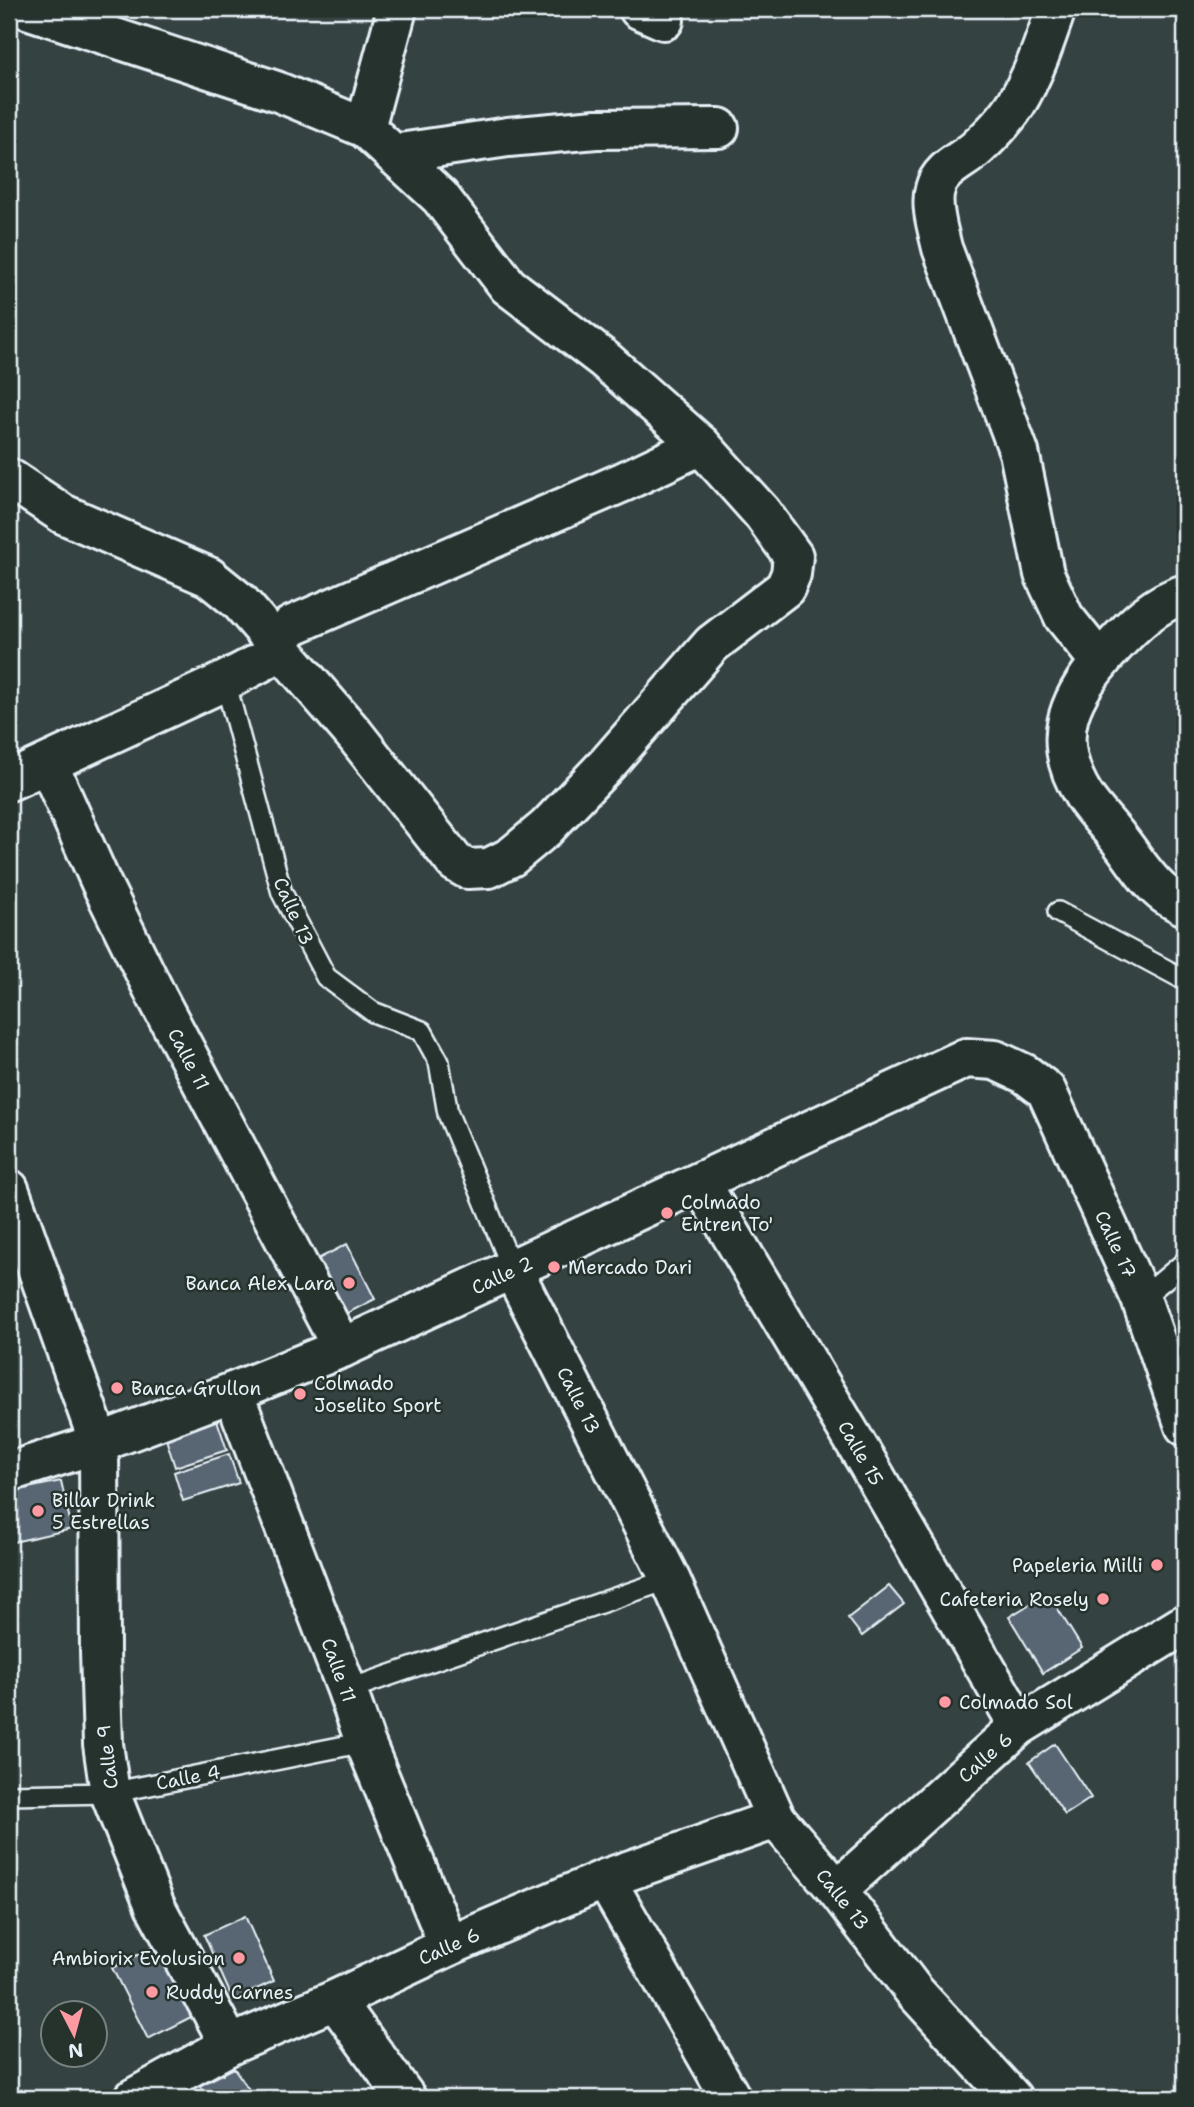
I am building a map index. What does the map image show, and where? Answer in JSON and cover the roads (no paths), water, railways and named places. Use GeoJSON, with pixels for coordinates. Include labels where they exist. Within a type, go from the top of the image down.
{"type":"FeatureCollection","features":[{"type":"Feature","properties":{"kind":"street"},"geometry":{"type":"LineString","coordinates":[[9,22],[13,9]]}},
{"type":"Feature","properties":{"kind":"street"},"geometry":{"type":"LineString","coordinates":[[9,478],[63,514],[209,577],[240,602],[355,735],[455,862],[467,869],[489,868],[511,857],[546,828],[609,762],[712,644],[785,588],[791,573],[793,556],[762,513],[701,445],[605,360],[508,286],[440,197],[365,128],[276,91],[27,9]]}},
{"type":"Feature","properties":{"kind":"street"},"geometry":{"type":"LineString","coordinates":[[365,128],[397,9]]}},
{"type":"Feature","properties":{"kind":"street"},"geometry":{"type":"LineString","coordinates":[[1056,9],[1044,45],[1016,104],[998,128],[974,150],[944,171],[934,188],[935,215],[942,248],[1019,452],[1044,574],[1064,617],[1100,662]]}},
{"type":"Feature","properties":{"kind":"street"},"geometry":{"type":"LineString","coordinates":[[393,154],[508,137],[596,128],[719,128]]}},
{"type":"Feature","properties":{"kind":"street"},"geometry":{"type":"LineString","coordinates":[[9,781],[265,660],[291,626],[623,482],[701,445]]}},
{"type":"Feature","properties":{"kind":"street"},"geometry":{"type":"LineString","coordinates":[[1185,594],[1139,618],[1100,662],[1072,705],[1065,728],[1065,752],[1070,770],[1085,797],[1162,892],[1185,906]]}},
{"type":"Feature","properties":{"kind":"street","name":"Calle 11"},"geometry":{"type":"LineString","coordinates":[[48,764],[101,883],[157,998],[342,1348]]}},
{"type":"Feature","properties":{"kind":"street","name":"Calle 2"},"geometry":{"type":"LineString","coordinates":[[9,1472],[99,1443],[342,1348],[966,1058],[995,1060],[1025,1074]]}},
{"type":"Feature","properties":{"kind":"street","name":"Calle 17"},"geometry":{"type":"LineString","coordinates":[[1025,1074],[1046,1090],[1141,1299],[1185,1426]]}},
{"type":"Feature","properties":{"kind":"street","name":"Calle 15"},"geometry":{"type":"LineString","coordinates":[[700,1182],[868,1464],[1019,1726]]}},
{"type":"Feature","properties":{"kind":"street","name":"Calle 9"},"geometry":{"type":"LineString","coordinates":[[9,1189],[99,1443],[103,1744],[110,1793],[155,1906],[230,2045]]}},
{"type":"Feature","properties":{"kind":"street","name":"Calle 13"},"geometry":{"type":"LineString","coordinates":[[513,1270],[670,1579],[776,1819],[837,1890],[914,1991],[1013,2098]]}},
{"type":"Feature","properties":{"kind":"street","name":"Calle 11"},"geometry":{"type":"LineString","coordinates":[[233,1392],[365,1742],[449,1946]]}},
{"type":"Feature","properties":{"kind":"street","name":"Calle 6"},"geometry":{"type":"LineString","coordinates":[[837,1890],[1019,1726],[1185,1624]]}},
{"type":"Feature","properties":{"kind":"street","name":"Calle 6"},"geometry":{"type":"LineString","coordinates":[[134,2098],[230,2045],[335,2000],[449,1946],[605,1879],[776,1819]]}},
{"type":"Feature","properties":{"kind":"street"},"geometry":{"type":"LineString","coordinates":[[605,1879],[731,2098]]}},
{"type":"Feature","properties":{"kind":"street"},"geometry":{"type":"LineString","coordinates":[[335,2000],[406,2098]]}},
{"type":"Feature","properties":{"kind":"lane","name":"Calle 13"},"geometry":{"type":"LineString","coordinates":[[225,681],[282,894],[326,978],[373,1012],[422,1031],[439,1062],[448,1114],[513,1270]]}},
{"type":"Feature","properties":{"kind":"lane"},"geometry":{"type":"LineString","coordinates":[[1058,912],[1185,980]]}},
{"type":"Feature","properties":{"kind":"lane"},"geometry":{"type":"LineString","coordinates":[[1141,1299],[1185,1262]]}},
{"type":"Feature","properties":{"kind":"lane"},"geometry":{"type":"LineString","coordinates":[[347,1690],[670,1579]]}},
{"type":"Feature","properties":{"kind":"lane","name":"Calle 4"},"geometry":{"type":"LineString","coordinates":[[9,1795],[110,1793],[365,1742]]}},
{"type":"Feature","properties":{"kind":"place","name":"Colmado Entren To'"},"geometry":{"type":"Point","coordinates":[667,1213]}},
{"type":"Feature","properties":{"kind":"place","name":"Mercado Dari"},"geometry":{"type":"Point","coordinates":[554,1267]}},
{"type":"Feature","properties":{"kind":"place","name":"Banca Alex Lara"},"geometry":{"type":"Point","coordinates":[349,1283]}},
{"type":"Feature","properties":{"kind":"place","name":"Banca Grullon"},"geometry":{"type":"Point","coordinates":[117,1388]}},
{"type":"Feature","properties":{"kind":"place","name":"Colmado Joselito Sport"},"geometry":{"type":"Point","coordinates":[300,1394]}},
{"type":"Feature","properties":{"kind":"place","name":"Billar Drink 5 Estrellas"},"geometry":{"type":"Point","coordinates":[38,1511]}},
{"type":"Feature","properties":{"kind":"place","name":"Papeleria Milli"},"geometry":{"type":"Point","coordinates":[1157,1565]}},
{"type":"Feature","properties":{"kind":"place","name":"Cafeteria Rosely"},"geometry":{"type":"Point","coordinates":[1103,1599]}},
{"type":"Feature","properties":{"kind":"place","name":"Colmado Sol"},"geometry":{"type":"Point","coordinates":[945,1702]}},
{"type":"Feature","properties":{"kind":"place","name":"Ambiorix Evolusion"},"geometry":{"type":"Point","coordinates":[239,1958]}},
{"type":"Feature","properties":{"kind":"place","name":"Ruddy Carnes"},"geometry":{"type":"Point","coordinates":[152,1992]}}]}
